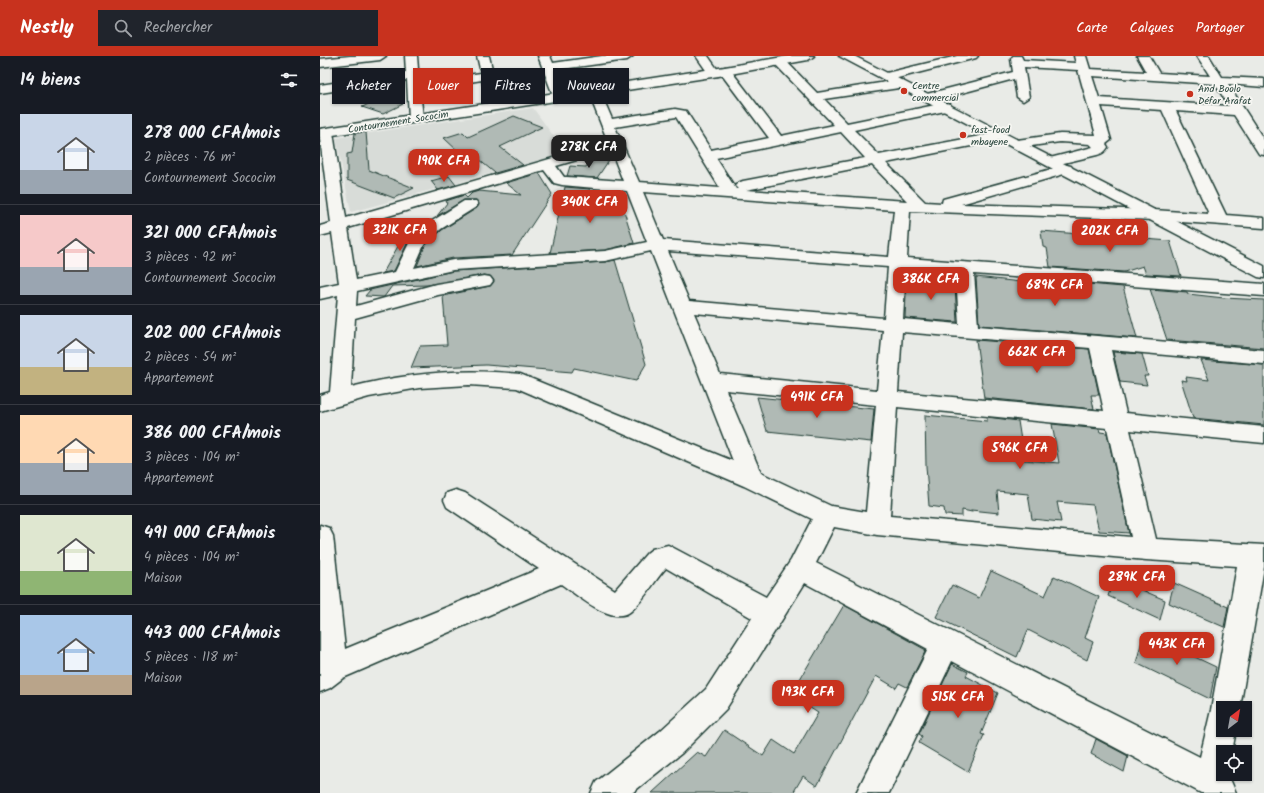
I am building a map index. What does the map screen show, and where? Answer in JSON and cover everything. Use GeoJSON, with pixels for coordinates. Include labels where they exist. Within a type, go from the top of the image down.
{"type":"FeatureCollection","features":[{"type":"Feature","properties":{"kind":"street"},"geometry":{"type":"LineString","coordinates":[[320,62],[334,56]]}},
{"type":"Feature","properties":{"kind":"street"},"geometry":{"type":"LineString","coordinates":[[320,62],[380,56]]}},
{"type":"Feature","properties":{"kind":"street"},"geometry":{"type":"LineString","coordinates":[[320,89],[413,81],[411,56]]}},
{"type":"Feature","properties":{"kind":"street"},"geometry":{"type":"LineString","coordinates":[[483,56],[485,68]]}},
{"type":"Feature","properties":{"kind":"street"},"geometry":{"type":"LineString","coordinates":[[553,78],[546,61],[627,56]]}},
{"type":"Feature","properties":{"kind":"street"},"geometry":{"type":"LineString","coordinates":[[702,56],[719,72],[777,140]]}},
{"type":"Feature","properties":{"kind":"street","name":"Contournement Sococim"},"geometry":{"type":"LineString","coordinates":[[629,86],[780,62],[808,56]]}},
{"type":"Feature","properties":{"kind":"street"},"geometry":{"type":"LineString","coordinates":[[845,56],[1066,169],[1154,216],[1262,270]]}},
{"type":"Feature","properties":{"kind":"street"},"geometry":{"type":"LineString","coordinates":[[886,77],[972,56]]}},
{"type":"Feature","properties":{"kind":"street"},"geometry":{"type":"LineString","coordinates":[[1143,56],[1154,77]]}},
{"type":"Feature","properties":{"kind":"street"},"geometry":{"type":"LineString","coordinates":[[1203,56],[1239,111],[1259,134],[1264,151]]}},
{"type":"Feature","properties":{"kind":"street"},"geometry":{"type":"LineString","coordinates":[[780,62],[875,160],[917,207]]}},
{"type":"Feature","properties":{"kind":"street"},"geometry":{"type":"LineString","coordinates":[[928,98],[1018,64],[1083,65],[1154,77],[1264,83]]}},
{"type":"Feature","properties":{"kind":"street"},"geometry":{"type":"LineString","coordinates":[[1018,64],[1023,97]]}},
{"type":"Feature","properties":{"kind":"street"},"geometry":{"type":"LineString","coordinates":[[1017,144],[1060,138],[1104,140],[1083,65]]}},
{"type":"Feature","properties":{"kind":"street"},"geometry":{"type":"LineString","coordinates":[[814,97],[899,84]]}},
{"type":"Feature","properties":{"kind":"street","name":"Contournement Sococim"},"geometry":{"type":"LineString","coordinates":[[323,133],[553,97]]}},
{"type":"Feature","properties":{"kind":"street"},"geometry":{"type":"LineString","coordinates":[[1093,102],[1239,111]]}},
{"type":"Feature","properties":{"kind":"street"},"geometry":{"type":"LineString","coordinates":[[415,104],[416,118]]}},
{"type":"Feature","properties":{"kind":"street"},"geometry":{"type":"LineString","coordinates":[[600,104],[752,479]]}},
{"type":"Feature","properties":{"kind":"street"},"geometry":{"type":"LineString","coordinates":[[708,155],[945,107]]}},
{"type":"Feature","properties":{"kind":"street"},"geometry":{"type":"LineString","coordinates":[[1167,107],[1220,220]]}},
{"type":"Feature","properties":{"kind":"street"},"geometry":{"type":"LineString","coordinates":[[608,124],[675,113],[682,114],[730,191]]}},
{"type":"Feature","properties":{"kind":"street"},"geometry":{"type":"LineString","coordinates":[[323,133],[326,178],[340,226],[348,286],[345,315],[330,400],[410,382],[492,377],[520,381],[752,479],[827,515],[877,525],[1146,549],[1258,556],[1227,701]]}},
{"type":"Feature","properties":{"kind":"street"},"geometry":{"type":"LineString","coordinates":[[730,191],[875,160],[1001,136]]}},
{"type":"Feature","properties":{"kind":"street"},"geometry":{"type":"LineString","coordinates":[[1051,162],[1098,151],[1101,147],[1094,140]]}},
{"type":"Feature","properties":{"kind":"street"},"geometry":{"type":"LineString","coordinates":[[320,231],[616,144]]}},
{"type":"Feature","properties":{"kind":"street"},"geometry":{"type":"LineString","coordinates":[[547,164],[559,180],[730,191],[917,207],[1154,216],[1264,223]]}},
{"type":"Feature","properties":{"kind":"street"},"geometry":{"type":"LineString","coordinates":[[917,207],[1066,169]]}},
{"type":"Feature","properties":{"kind":"street"},"geometry":{"type":"LineString","coordinates":[[402,275],[417,243],[435,226],[470,204]]}},
{"type":"Feature","properties":{"kind":"street"},"geometry":{"type":"LineString","coordinates":[[877,525],[898,262],[917,207]]}},
{"type":"Feature","properties":{"kind":"street"},"geometry":{"type":"LineString","coordinates":[[320,293],[453,265],[605,256],[656,245],[1264,290]]}},
{"type":"Feature","properties":{"kind":"street"},"geometry":{"type":"LineString","coordinates":[[965,268],[969,331]]}},
{"type":"Feature","properties":{"kind":"street"},"geometry":{"type":"LineString","coordinates":[[345,315],[436,290],[484,281]]}},
{"type":"Feature","properties":{"kind":"street"},"geometry":{"type":"LineString","coordinates":[[682,306],[1264,358]]}},
{"type":"Feature","properties":{"kind":"street"},"geometry":{"type":"LineString","coordinates":[[1099,343],[1146,549]]}},
{"type":"Feature","properties":{"kind":"street"},"geometry":{"type":"LineString","coordinates":[[712,380],[1264,435]]}},
{"type":"Feature","properties":{"kind":"street"},"geometry":{"type":"LineString","coordinates":[[456,500],[608,601],[620,602],[656,561],[661,557],[668,556],[771,614]]}},
{"type":"Feature","properties":{"kind":"street"},"geometry":{"type":"LineString","coordinates":[[607,793],[671,742],[716,699],[800,568],[827,515]]}},
{"type":"Feature","properties":{"kind":"street"},"geometry":{"type":"LineString","coordinates":[[320,536],[327,673],[563,571]]}},
{"type":"Feature","properties":{"kind":"street"},"geometry":{"type":"LineString","coordinates":[[800,568],[946,643],[1216,786],[1221,737]]}},
{"type":"Feature","properties":{"kind":"street"},"geometry":{"type":"LineString","coordinates":[[872,793],[946,643]]}},
{"type":"Feature","properties":{"kind":"shaded area"},"geometry":{"type":"Polygon","coordinates":[[[533,108],[566,153],[351,212],[336,138],[533,108]]]}},
{"type":"Feature","properties":{"kind":"building"},"geometry":{"type":"Polygon","coordinates":[[[369,104],[403,104],[383,114],[362,107],[369,104]]]}},
{"type":"Feature","properties":{"kind":"building"},"geometry":{"type":"Polygon","coordinates":[[[514,116],[542,127],[500,147],[523,165],[495,173],[467,150],[460,153],[444,138],[463,132],[468,137],[514,116]]]}},
{"type":"Feature","properties":{"kind":"building"},"geometry":{"type":"Polygon","coordinates":[[[366,132],[369,170],[414,188],[394,198],[347,180],[347,154],[352,153],[355,133],[366,132]]]}},
{"type":"Feature","properties":{"kind":"building"},"geometry":{"type":"Polygon","coordinates":[[[592,159],[609,160],[597,178],[567,176],[570,166],[586,167],[592,159]]]}},
{"type":"Feature","properties":{"kind":"building"},"geometry":{"type":"Polygon","coordinates":[[[539,173],[552,194],[512,255],[453,258],[417,266],[425,246],[442,230],[477,208],[479,205],[476,200],[464,200],[437,216],[447,203],[446,201],[464,195],[467,198],[472,193],[479,191],[521,195],[506,183],[539,173]]]}},
{"type":"Feature","properties":{"kind":"building"},"geometry":{"type":"Polygon","coordinates":[[[449,176],[456,185],[438,190],[431,181],[449,176]]]}},
{"type":"Feature","properties":{"kind":"building"},"geometry":{"type":"Polygon","coordinates":[[[565,187],[590,189],[580,204],[620,198],[634,243],[605,250],[550,253],[565,187]]]}},
{"type":"Feature","properties":{"kind":"building"},"geometry":{"type":"Polygon","coordinates":[[[431,220],[410,238],[394,271],[383,273],[402,239],[431,220]]]}},
{"type":"Feature","properties":{"kind":"building"},"geometry":{"type":"Polygon","coordinates":[[[1041,231],[1170,241],[1181,276],[1146,274],[1143,266],[1124,272],[1050,267],[1047,248],[1043,247],[1041,231]]]}},
{"type":"Feature","properties":{"kind":"building"},"geometry":{"type":"Polygon","coordinates":[[[615,260],[646,364],[636,381],[574,368],[572,372],[486,365],[411,368],[420,346],[447,345],[443,296],[490,286],[494,281],[490,276],[484,275],[428,285],[392,286],[384,297],[365,296],[370,290],[453,271],[605,262],[615,260]]]}},
{"type":"Feature","properties":{"kind":"building"},"geometry":{"type":"Polygon","coordinates":[[[914,276],[955,285],[957,322],[905,318],[906,293],[914,276]]]}},
{"type":"Feature","properties":{"kind":"building"},"geometry":{"type":"Polygon","coordinates":[[[976,277],[1048,285],[1053,285],[1053,281],[1123,287],[1137,338],[979,325],[976,277]]]}},
{"type":"Feature","properties":{"kind":"building"},"geometry":{"type":"Polygon","coordinates":[[[1150,289],[1187,292],[1188,294],[1224,298],[1264,300],[1264,348],[1167,340],[1150,289]]]}},
{"type":"Feature","properties":{"kind":"building"},"geometry":{"type":"Polygon","coordinates":[[[976,340],[1089,349],[1099,395],[1091,395],[1094,409],[984,398],[976,340]]]}},
{"type":"Feature","properties":{"kind":"building"},"geometry":{"type":"Polygon","coordinates":[[[1113,352],[1142,354],[1148,376],[1144,376],[1147,385],[1120,382],[1113,352]]]}},
{"type":"Feature","properties":{"kind":"building"},"geometry":{"type":"Polygon","coordinates":[[[1201,360],[1264,365],[1264,425],[1193,418],[1181,380],[1187,381],[1186,377],[1209,380],[1201,360]]]}},
{"type":"Feature","properties":{"kind":"building"},"geometry":{"type":"Polygon","coordinates":[[[757,397],[874,409],[871,442],[767,431],[757,397]]]}},
{"type":"Feature","properties":{"kind":"building"},"geometry":{"type":"Polygon","coordinates":[[[925,415],[987,421],[987,417],[1018,421],[1024,460],[1059,463],[1052,424],[1099,429],[1100,432],[1107,433],[1129,533],[1099,531],[1093,505],[1057,502],[1061,522],[1032,519],[1028,494],[997,491],[999,513],[962,510],[962,516],[945,515],[944,508],[929,506],[926,466],[925,415]]]}},
{"type":"Feature","properties":{"kind":"building"},"geometry":{"type":"Polygon","coordinates":[[[991,571],[1045,596],[1054,576],[1099,597],[1085,638],[1093,642],[1087,660],[1028,630],[1017,657],[936,617],[952,585],[979,598],[991,571]]]}},
{"type":"Feature","properties":{"kind":"building"},"geometry":{"type":"Polygon","coordinates":[[[1114,578],[1165,600],[1160,620],[1108,596],[1114,578]]]}},
{"type":"Feature","properties":{"kind":"building"},"geometry":{"type":"Polygon","coordinates":[[[1174,583],[1228,607],[1224,627],[1169,603],[1174,583]]]}},
{"type":"Feature","properties":{"kind":"building"},"geometry":{"type":"Polygon","coordinates":[[[844,605],[926,650],[907,687],[899,683],[896,688],[876,676],[817,786],[803,776],[793,793],[652,793],[697,752],[706,757],[724,730],[763,756],[773,740],[794,754],[818,713],[793,697],[800,686],[797,684],[844,605]]]}},
{"type":"Feature","properties":{"kind":"building"},"geometry":{"type":"Polygon","coordinates":[[[1144,633],[1216,667],[1210,699],[1136,663],[1144,633]]]}},
{"type":"Feature","properties":{"kind":"building"},"geometry":{"type":"Polygon","coordinates":[[[952,664],[968,672],[966,676],[998,693],[981,734],[984,735],[968,772],[919,743],[922,736],[919,734],[952,664]]]}},
{"type":"Feature","properties":{"kind":"building"},"geometry":{"type":"Polygon","coordinates":[[[1096,739],[1128,756],[1124,772],[1091,754],[1096,739]]]}},
{"type":"Feature","properties":{"kind":"place","name":"Centre commercial"},"geometry":{"type":"Point","coordinates":[904,91]}},
{"type":"Feature","properties":{"kind":"place","name":"And Boolo Défar Arafat"},"geometry":{"type":"Point","coordinates":[1190,94]}},
{"type":"Feature","properties":{"kind":"place","name":"fast-food mbayene"},"geometry":{"type":"Point","coordinates":[963,135]}}]}
